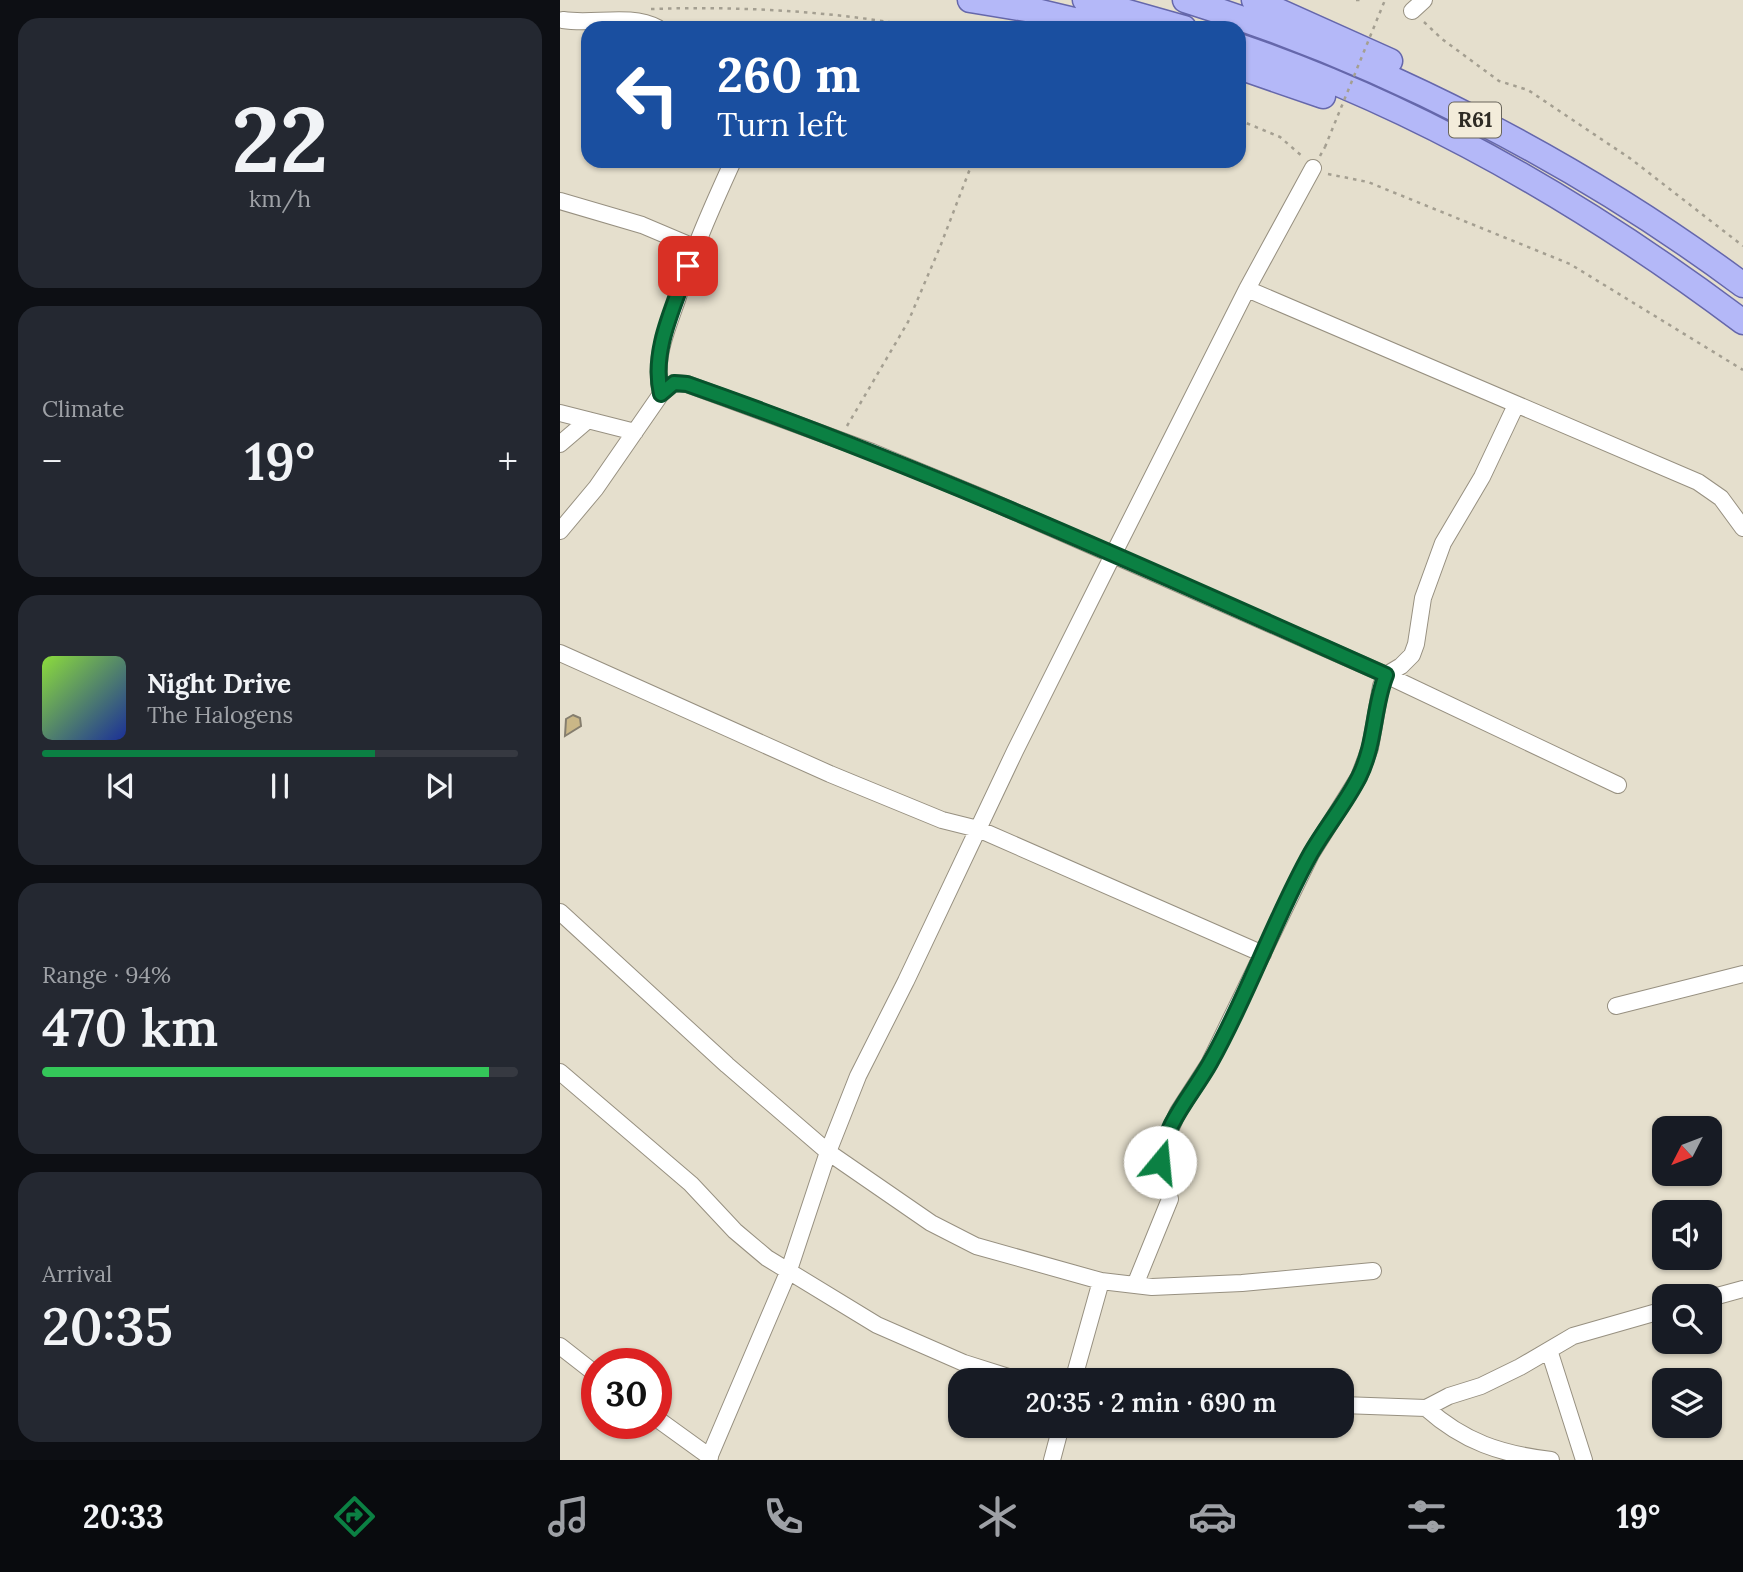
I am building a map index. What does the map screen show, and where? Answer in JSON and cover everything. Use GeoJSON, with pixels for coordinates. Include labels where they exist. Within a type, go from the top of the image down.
{"type":"FeatureCollection","features":[{"type":"Feature","properties":{"kind":"main road"},"geometry":{"type":"LineString","coordinates":[[970,0],[1078,21]]}},
{"type":"Feature","properties":{"kind":"main road"},"geometry":{"type":"LineString","coordinates":[[1085,0],[1159,21]]}},
{"type":"Feature","properties":{"kind":"main road","name":"R61"},"geometry":{"type":"LineString","coordinates":[[1185,0],[1221,11],[1390,77],[1508,137],[1660,227],[1743,285]]}},
{"type":"Feature","properties":{"kind":"main road"},"geometry":{"type":"LineString","coordinates":[[1254,0],[1351,42],[1505,122],[1627,198],[1660,227]]}},
{"type":"Feature","properties":{"kind":"main road","name":"R61"},"geometry":{"type":"LineString","coordinates":[[1246,49],[1387,107],[1487,157],[1573,205],[1651,254],[1743,324]]}},
{"type":"Feature","properties":{"kind":"main road"},"geometry":{"type":"LineString","coordinates":[[1246,69],[1312,91],[1486,168],[1614,242],[1743,324]]}},
{"type":"Feature","properties":{"kind":"street"},"geometry":{"type":"LineString","coordinates":[[563,20],[581,23]]}},
{"type":"Feature","properties":{"kind":"street"},"geometry":{"type":"LineString","coordinates":[[614,21],[634,21]]}},
{"type":"Feature","properties":{"kind":"street"},"geometry":{"type":"LineString","coordinates":[[661,394],[657,379],[660,347],[694,247],[730,168]]}},
{"type":"Feature","properties":{"kind":"street"},"geometry":{"type":"LineString","coordinates":[[672,1430],[709,1458],[789,1270],[828,1152],[858,1076],[1113,555],[1247,289],[1314,168]]}},
{"type":"Feature","properties":{"kind":"street"},"geometry":{"type":"LineString","coordinates":[[560,201],[642,225],[694,247]]}},
{"type":"Feature","properties":{"kind":"street"},"geometry":{"type":"LineString","coordinates":[[1247,289],[1698,482],[1721,498],[1743,528]]}},
{"type":"Feature","properties":{"kind":"street"},"geometry":{"type":"LineString","coordinates":[[560,531],[596,488],[661,394],[674,383],[687,384],[839,440],[981,497],[1386,675],[1618,785]]}},
{"type":"Feature","properties":{"kind":"street"},"geometry":{"type":"LineString","coordinates":[[1135,1285],[1170,1199],[1160,1162],[1161,1150],[1178,1112],[1209,1064],[1311,854],[1359,777],[1370,748],[1381,687],[1386,675],[1412,655],[1423,598],[1443,543],[1482,477],[1516,405]]}},
{"type":"Feature","properties":{"kind":"street"},"geometry":{"type":"LineString","coordinates":[[560,413],[635,432]]}},
{"type":"Feature","properties":{"kind":"street"},"geometry":{"type":"LineString","coordinates":[[560,444],[589,420]]}},
{"type":"Feature","properties":{"kind":"street"},"geometry":{"type":"LineString","coordinates":[[560,653],[830,774],[942,820],[978,829],[1103,881],[1264,954]]}},
{"type":"Feature","properties":{"kind":"street"},"geometry":{"type":"LineString","coordinates":[[560,912],[727,1065],[828,1152],[931,1223],[976,1246],[1101,1281],[1152,1287],[1242,1283],[1373,1271]]}},
{"type":"Feature","properties":{"kind":"street"},"geometry":{"type":"LineString","coordinates":[[1616,1006],[1743,974]]}},
{"type":"Feature","properties":{"kind":"street"},"geometry":{"type":"LineString","coordinates":[[560,1072],[691,1184],[751,1246],[877,1325],[980,1368]]}},
{"type":"Feature","properties":{"kind":"street"},"geometry":{"type":"LineString","coordinates":[[1077,1368],[1101,1281]]}},
{"type":"Feature","properties":{"kind":"street"},"geometry":{"type":"LineString","coordinates":[[1722,1295],[1743,1289]]}},
{"type":"Feature","properties":{"kind":"street"},"geometry":{"type":"LineString","coordinates":[[1354,1405],[1426,1408],[1449,1396],[1482,1386],[1573,1336],[1652,1313]]}},
{"type":"Feature","properties":{"kind":"street"},"geometry":{"type":"LineString","coordinates":[[560,1346],[581,1362]]}},
{"type":"Feature","properties":{"kind":"street"},"geometry":{"type":"LineString","coordinates":[[1549,1350],[1584,1460]]}},
{"type":"Feature","properties":{"kind":"street"},"geometry":{"type":"LineString","coordinates":[[1426,1408],[1447,1426],[1479,1444],[1551,1460]]}},
{"type":"Feature","properties":{"kind":"street"},"geometry":{"type":"LineString","coordinates":[[1052,1460],[1058,1438]]}},
{"type":"Feature","properties":{"kind":"path"},"geometry":{"type":"LineString","coordinates":[[1356,0],[1361,0]]}},
{"type":"Feature","properties":{"kind":"path"},"geometry":{"type":"LineString","coordinates":[[1325,147],[1385,0]]}},
{"type":"Feature","properties":{"kind":"path"},"geometry":{"type":"LineString","coordinates":[[1418,5],[1442,39],[1478,66],[1499,81],[1528,90],[1631,159],[1743,246]]}},
{"type":"Feature","properties":{"kind":"path"},"geometry":{"type":"LineString","coordinates":[[645,9],[707,7],[829,14],[876,21]]}},
{"type":"Feature","properties":{"kind":"path"},"geometry":{"type":"LineString","coordinates":[[1246,123],[1280,137],[1314,168],[1336,177],[1368,182],[1570,264],[1743,370]]}},
{"type":"Feature","properties":{"kind":"path"},"geometry":{"type":"LineString","coordinates":[[839,440],[908,322],[970,168]]}},
{"type":"Feature","properties":{"kind":"building"},"geometry":{"type":"Polygon","coordinates":[[[573,715],[580,718],[581,726],[565,736],[566,719],[573,715]]]}},
{"type":"Feature","properties":{"kind":"route"},"geometry":{"type":"LineString","coordinates":[[688,266],[660,347],[657,379],[661,394],[667,386],[674,383],[687,384],[872,453],[981,497],[1386,675],[1381,687],[1370,748],[1359,777],[1311,854],[1209,1064],[1178,1112],[1161,1150],[1160,1162]]}}]}
